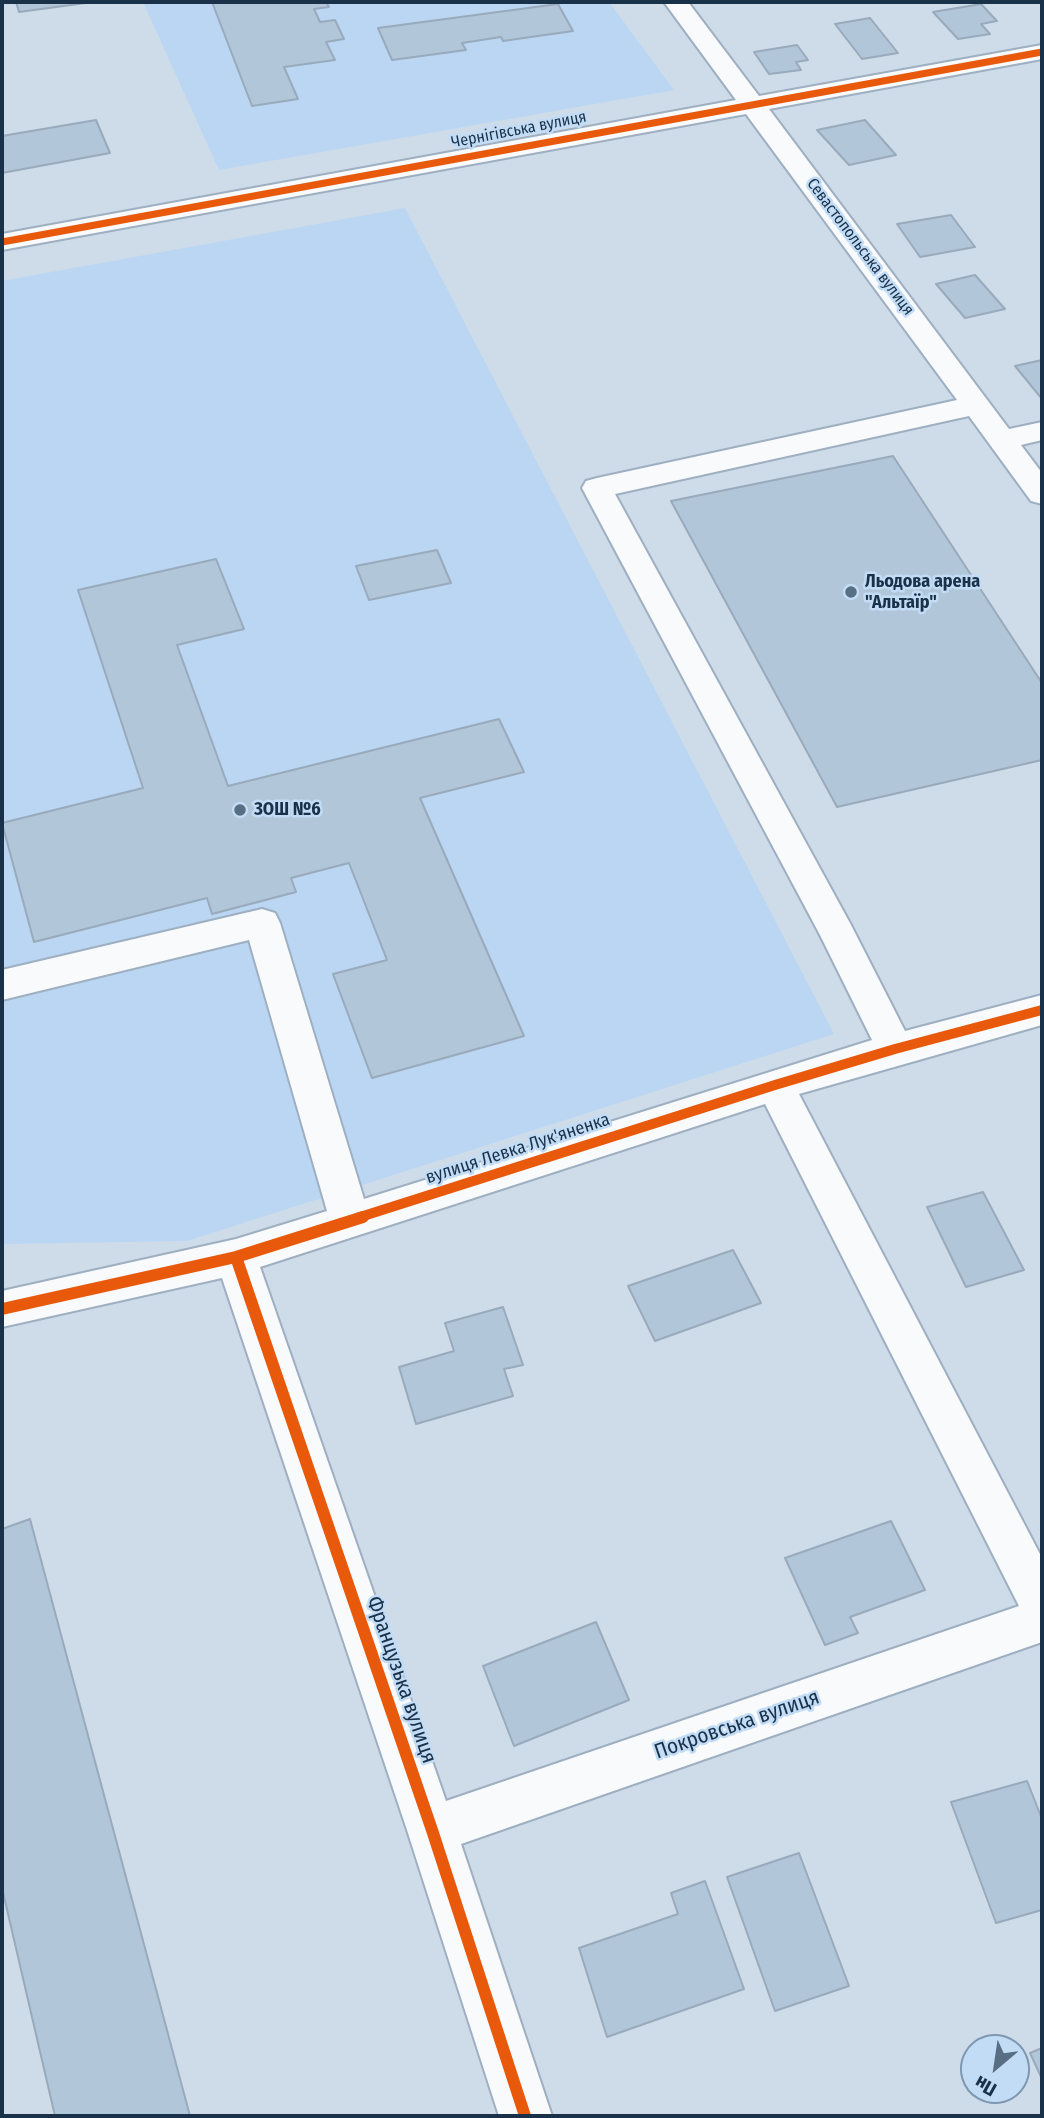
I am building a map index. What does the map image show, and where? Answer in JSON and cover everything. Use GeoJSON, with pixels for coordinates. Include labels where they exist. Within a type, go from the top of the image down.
{"type":"FeatureCollection","features":[{"type":"Feature","properties":{"kind":"street","name":"Севастопольська вулиця"},"geometry":{"type":"LineString","coordinates":[[677,2],[1042,494]]}},
{"type":"Feature","properties":{"kind":"street","name":"Чернігівська вулиця"},"geometry":{"type":"LineString","coordinates":[[2,242],[1042,52]]}},
{"type":"Feature","properties":{"kind":"street"},"geometry":{"type":"LineString","coordinates":[[895,1049],[838,934],[597,488],[977,405]]}},
{"type":"Feature","properties":{"kind":"street"},"geometry":{"type":"LineString","coordinates":[[1001,440],[1042,431]]}},
{"type":"Feature","properties":{"kind":"street"},"geometry":{"type":"LineString","coordinates":[[2,985],[262,923],[350,1221]]}},
{"type":"Feature","properties":{"kind":"street","name":"вулиця Левка Лук'яненка"},"geometry":{"type":"LineString","coordinates":[[2,1309],[236,1257],[775,1085],[895,1049],[1042,1010]]}},
{"type":"Feature","properties":{"kind":"street"},"geometry":{"type":"LineString","coordinates":[[775,1085],[1042,1604]]}},
{"type":"Feature","properties":{"kind":"street","name":"Французька вулиця"},"geometry":{"type":"LineString","coordinates":[[236,1257],[432,1830],[525,2116]]}},
{"type":"Feature","properties":{"kind":"street","name":"Покровська вулиця"},"geometry":{"type":"LineString","coordinates":[[432,1830],[1042,1620]]}},
{"type":"Feature","properties":{"kind":"shaded area"},"geometry":{"type":"Polygon","coordinates":[[[143,2],[212,2],[252,106],[298,99],[284,67],[334,60],[326,42],[343,39],[335,20],[320,22],[314,9],[328,6],[326,2],[609,2],[674,90],[219,170],[143,2]],[[557,4],[378,29],[392,60],[465,50],[462,43],[501,37],[503,41],[572,31],[557,4]]]}},
{"type":"Feature","properties":{"kind":"shaded area"},"geometry":{"type":"Polygon","coordinates":[[[405,208],[834,1034],[187,1241],[2,1244],[2,281],[405,208]]]}},
{"type":"Feature","properties":{"kind":"building"},"geometry":{"type":"Polygon","coordinates":[[[16,2],[86,2],[86,3],[19,12],[16,2]]]}},
{"type":"Feature","properties":{"kind":"building"},"geometry":{"type":"Polygon","coordinates":[[[212,2],[326,2],[329,7],[314,9],[320,22],[335,20],[344,39],[326,42],[335,60],[284,67],[298,99],[252,106],[212,2]]]}},
{"type":"Feature","properties":{"kind":"building"},"geometry":{"type":"Polygon","coordinates":[[[558,4],[573,31],[503,41],[501,37],[462,43],[466,50],[392,60],[378,28],[558,4]]]}},
{"type":"Feature","properties":{"kind":"building"},"geometry":{"type":"Polygon","coordinates":[[[981,4],[997,21],[981,24],[990,34],[958,39],[933,12],[981,4]]]}},
{"type":"Feature","properties":{"kind":"building"},"geometry":{"type":"Polygon","coordinates":[[[870,18],[898,53],[862,59],[835,24],[870,18]]]}},
{"type":"Feature","properties":{"kind":"building"},"geometry":{"type":"Polygon","coordinates":[[[797,45],[808,60],[796,62],[801,70],[769,74],[754,52],[797,45]]]}},
{"type":"Feature","properties":{"kind":"building"},"geometry":{"type":"Polygon","coordinates":[[[96,120],[110,153],[2,173],[2,136],[96,120]]]}},
{"type":"Feature","properties":{"kind":"building"},"geometry":{"type":"Polygon","coordinates":[[[865,120],[896,155],[849,165],[817,130],[865,120]]]}},
{"type":"Feature","properties":{"kind":"building"},"geometry":{"type":"Polygon","coordinates":[[[951,215],[975,247],[920,257],[897,224],[951,215]]]}},
{"type":"Feature","properties":{"kind":"building"},"geometry":{"type":"Polygon","coordinates":[[[975,275],[1005,309],[965,318],[936,284],[975,275]]]}},
{"type":"Feature","properties":{"kind":"building"},"geometry":{"type":"Polygon","coordinates":[[[1042,360],[1042,399],[1015,366],[1042,360]]]}},
{"type":"Feature","properties":{"kind":"building","name":"Льодова арена \"Альтаїр\""},"geometry":{"type":"Polygon","coordinates":[[[893,456],[1042,683],[1042,760],[837,807],[671,501],[893,456]]]}},
{"type":"Feature","properties":{"kind":"building"},"geometry":{"type":"Polygon","coordinates":[[[437,550],[451,583],[369,600],[356,566],[437,550]]]}},
{"type":"Feature","properties":{"kind":"building","name":"ЗОШ №6"},"geometry":{"type":"Polygon","coordinates":[[[216,559],[244,629],[177,645],[228,786],[499,719],[524,772],[420,798],[524,1036],[372,1078],[333,974],[387,960],[349,863],[291,878],[296,892],[212,914],[207,898],[34,942],[2,823],[143,788],[78,590],[216,559]]]}},
{"type":"Feature","properties":{"kind":"building"},"geometry":{"type":"Polygon","coordinates":[[[983,1192],[1024,1270],[966,1287],[927,1207],[983,1192]]]}},
{"type":"Feature","properties":{"kind":"building"},"geometry":{"type":"Polygon","coordinates":[[[733,1250],[761,1303],[655,1341],[628,1286],[733,1250]]]}},
{"type":"Feature","properties":{"kind":"building"},"geometry":{"type":"Polygon","coordinates":[[[503,1307],[523,1365],[504,1369],[513,1396],[416,1424],[399,1367],[454,1351],[445,1323],[503,1307]]]}},
{"type":"Feature","properties":{"kind":"building"},"geometry":{"type":"Polygon","coordinates":[[[30,1519],[190,2116],[55,2116],[2,1888],[2,1529],[30,1519]]]}},
{"type":"Feature","properties":{"kind":"building"},"geometry":{"type":"Polygon","coordinates":[[[891,1521],[925,1590],[850,1617],[858,1633],[825,1645],[785,1558],[891,1521]]]}},
{"type":"Feature","properties":{"kind":"building"},"geometry":{"type":"Polygon","coordinates":[[[596,1622],[629,1700],[514,1746],[483,1666],[596,1622]]]}},
{"type":"Feature","properties":{"kind":"building"},"geometry":{"type":"Polygon","coordinates":[[[1027,1781],[1042,1819],[1042,1910],[996,1923],[951,1802],[1027,1781]]]}},
{"type":"Feature","properties":{"kind":"building"},"geometry":{"type":"Polygon","coordinates":[[[799,1853],[849,1986],[775,2011],[727,1877],[799,1853]]]}},
{"type":"Feature","properties":{"kind":"building"},"geometry":{"type":"Polygon","coordinates":[[[705,1881],[744,1989],[607,2037],[579,1948],[678,1914],[671,1893],[705,1881]]]}},
{"type":"Feature","properties":{"kind":"building"},"geometry":{"type":"Polygon","coordinates":[[[1042,2048],[1042,2079],[1030,2053],[1042,2048]]]}},
{"type":"Feature","properties":{"kind":"cycle path"},"geometry":{"type":"LineString","coordinates":[[2,242],[1042,52]]}},
{"type":"Feature","properties":{"kind":"cycle path"},"geometry":{"type":"LineString","coordinates":[[2,1309],[236,1257],[775,1085],[895,1049],[1042,1010]]}},
{"type":"Feature","properties":{"kind":"cycle path"},"geometry":{"type":"LineString","coordinates":[[236,1257],[432,1830],[525,2116]]}},
{"type":"Feature","properties":{"kind":"place","name":"Льодова арена \"Альтаїр\""},"geometry":{"type":"Point","coordinates":[851,592]}},
{"type":"Feature","properties":{"kind":"place","name":"ЗОШ №6"},"geometry":{"type":"Point","coordinates":[240,810]}}]}
